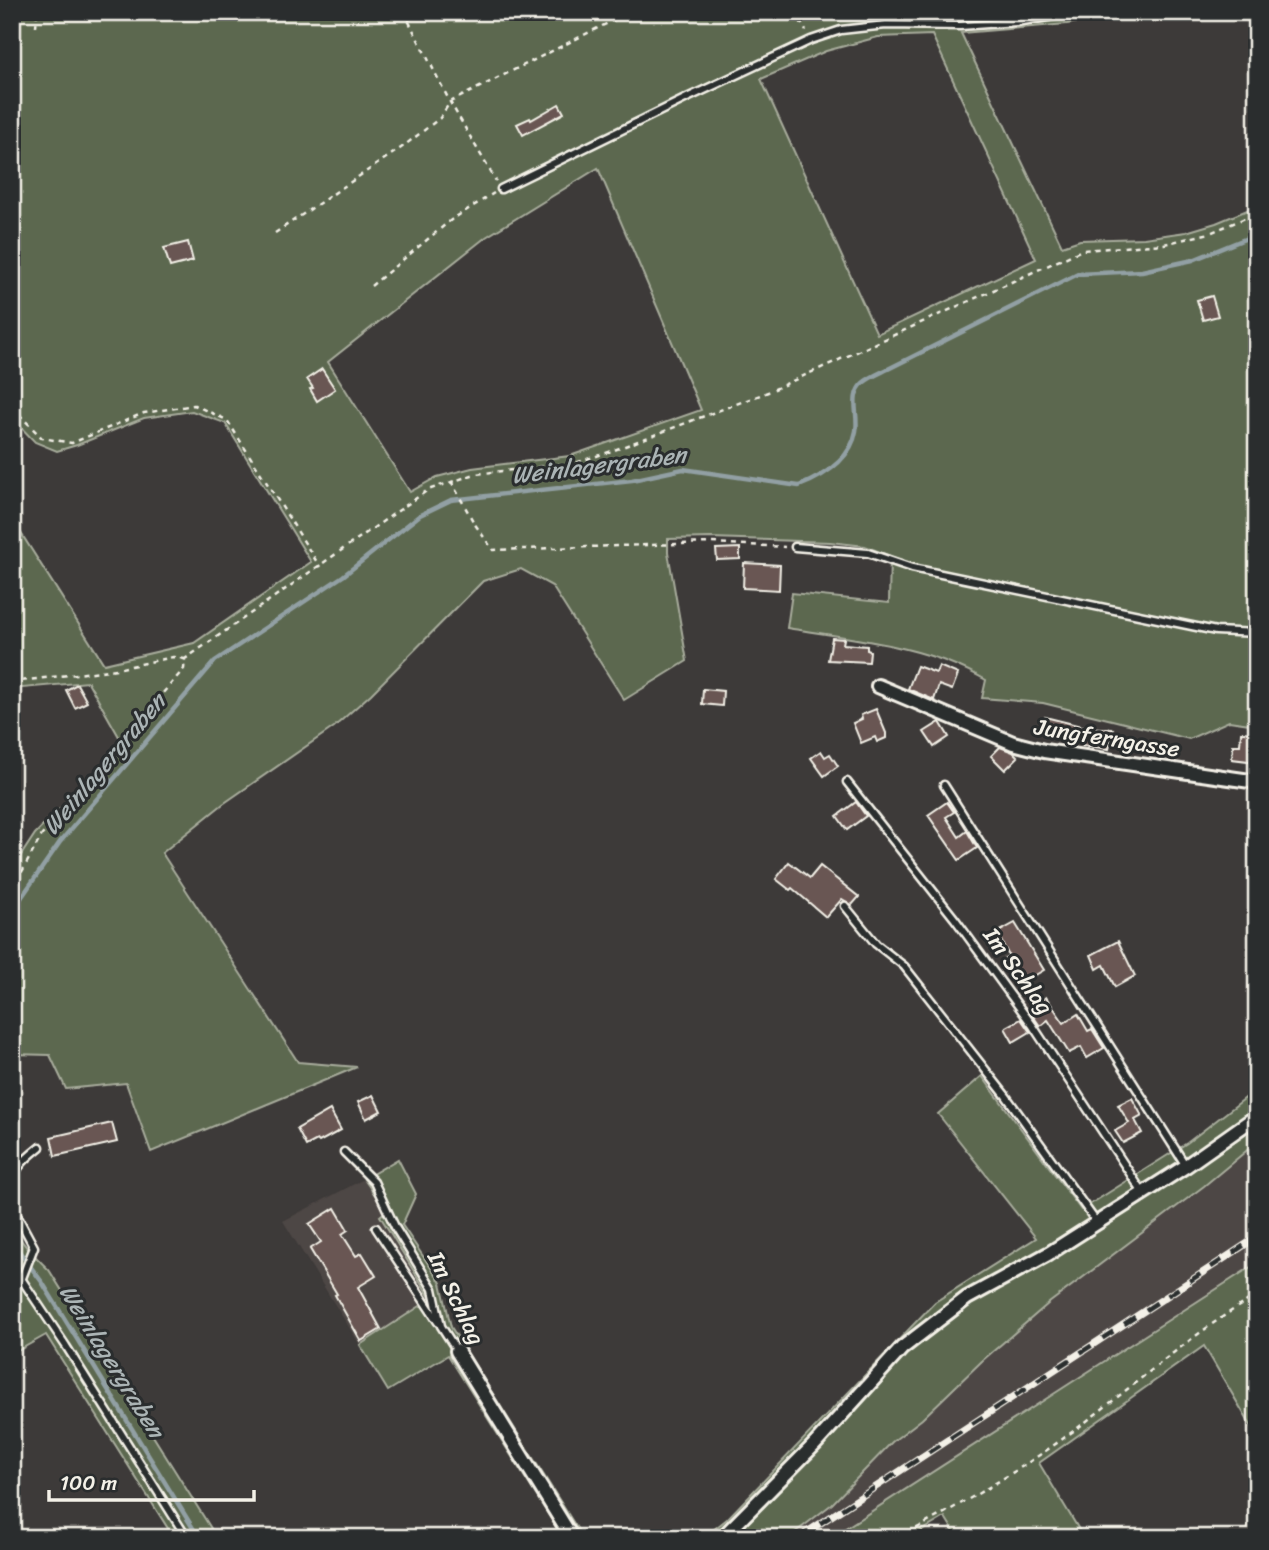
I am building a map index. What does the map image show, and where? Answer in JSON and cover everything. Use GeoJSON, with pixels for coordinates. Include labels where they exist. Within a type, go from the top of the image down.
{"type":"FeatureCollection","features":[{"type":"Feature","properties":{"kind":"street","name":"Jungferngasse"},"geometry":{"type":"LineString","coordinates":[[878,686],[1013,743],[1044,751],[1257,782]]}},
{"type":"Feature","properties":{"kind":"street"},"geometry":{"type":"LineString","coordinates":[[722,1538],[815,1444],[902,1348],[967,1298],[1048,1254],[1186,1166],[1257,1116]]}},
{"type":"Feature","properties":{"kind":"street","name":"Im Schlag"},"geometry":{"type":"LineString","coordinates":[[457,1352],[572,1538]]}},
{"type":"Feature","properties":{"kind":"lane"},"geometry":{"type":"LineString","coordinates":[[501,189],[811,40],[841,30],[886,25],[960,26],[1016,22],[1080,12]]}},
{"type":"Feature","properties":{"kind":"lane"},"geometry":{"type":"LineString","coordinates":[[795,547],[868,553],[912,568],[1203,629],[1257,634]]}},
{"type":"Feature","properties":{"kind":"lane","name":"Im Schlag"},"geometry":{"type":"LineString","coordinates":[[847,782],[955,919],[1033,1026],[1143,1193]]}},
{"type":"Feature","properties":{"kind":"lane","name":"Im Schlag"},"geometry":{"type":"LineString","coordinates":[[944,785],[1186,1166]]}},
{"type":"Feature","properties":{"kind":"lane"},"geometry":{"type":"LineString","coordinates":[[845,906],[876,944],[904,966],[1006,1096],[1097,1223]]}},
{"type":"Feature","properties":{"kind":"lane"},"geometry":{"type":"LineString","coordinates":[[12,1180],[24,1160],[40,1147]]}},
{"type":"Feature","properties":{"kind":"lane","name":"Im Schlag"},"geometry":{"type":"LineString","coordinates":[[344,1152],[374,1182],[396,1229],[433,1289],[441,1326],[457,1352]]}},
{"type":"Feature","properties":{"kind":"lane"},"geometry":{"type":"LineString","coordinates":[[12,1206],[34,1247],[22,1278]]}},
{"type":"Feature","properties":{"kind":"lane"},"geometry":{"type":"LineString","coordinates":[[376,1228],[441,1326]]}},
{"type":"Feature","properties":{"kind":"lane"},"geometry":{"type":"LineString","coordinates":[[12,1265],[187,1538]]}},
{"type":"Feature","properties":{"kind":"path"},"geometry":{"type":"LineString","coordinates":[[36,27],[37,12]]}},
{"type":"Feature","properties":{"kind":"path"},"geometry":{"type":"LineString","coordinates":[[371,286],[451,220],[501,189],[450,102],[404,12]]}},
{"type":"Feature","properties":{"kind":"path"},"geometry":{"type":"LineString","coordinates":[[408,20],[424,12]]}},
{"type":"Feature","properties":{"kind":"path"},"geometry":{"type":"LineString","coordinates":[[275,233],[401,148],[440,118],[450,102],[630,12]]}},
{"type":"Feature","properties":{"kind":"path"},"geometry":{"type":"LineString","coordinates":[[795,12],[811,40]]}},
{"type":"Feature","properties":{"kind":"path"},"geometry":{"type":"LineString","coordinates":[[12,682],[117,669],[173,657],[185,659],[428,490],[475,474],[575,463],[610,452],[768,392],[1082,250],[1164,244],[1210,233],[1257,213]]}},
{"type":"Feature","properties":{"kind":"path"},"geometry":{"type":"LineString","coordinates":[[12,407],[41,438],[72,443],[144,413],[194,405],[227,419],[320,567]]}},
{"type":"Feature","properties":{"kind":"path"},"geometry":{"type":"LineString","coordinates":[[451,481],[461,502],[494,550],[711,543],[795,547]]}},
{"type":"Feature","properties":{"kind":"path"},"geometry":{"type":"LineString","coordinates":[[12,890],[41,835],[113,762],[154,703],[184,669],[185,659]]}},
{"type":"Feature","properties":{"kind":"path"},"geometry":{"type":"LineString","coordinates":[[899,1538],[942,1515],[1066,1436],[1227,1313],[1257,1295]]}},
{"type":"Feature","properties":{"kind":"shaded area"},"geometry":{"type":"Polygon","coordinates":[[[1257,1142],[1257,1263],[830,1538],[786,1538],[832,1504],[892,1442],[922,1419],[983,1360],[1049,1303],[1204,1186],[1257,1142]]]}},
{"type":"Feature","properties":{"kind":"shaded area"},"geometry":{"type":"Polygon","coordinates":[[[364,1179],[386,1211],[380,1217],[431,1299],[360,1345],[283,1221],[364,1179]]]}},
{"type":"Feature","properties":{"kind":"green space"},"geometry":{"type":"Polygon","coordinates":[[[12,12],[1136,12],[1067,24],[961,33],[1062,246],[1080,240],[1144,238],[1186,232],[1257,206],[1257,725],[1229,721],[1189,739],[1043,703],[982,698],[986,680],[939,659],[889,645],[787,628],[792,593],[889,603],[890,556],[865,546],[830,542],[668,539],[687,661],[624,700],[552,586],[521,569],[483,581],[371,694],[334,727],[223,804],[162,853],[298,1062],[357,1067],[151,1152],[126,1083],[66,1089],[50,1055],[12,1054],[12,869],[35,834],[122,742],[88,682],[12,689],[12,519],[104,664],[194,643],[311,562],[225,423],[192,411],[144,418],[57,451],[35,442],[12,418],[12,12]],[[932,35],[878,37],[826,51],[761,79],[877,334],[1036,259],[932,35]],[[598,168],[486,237],[328,362],[410,492],[437,477],[472,468],[570,456],[701,410],[598,168]]]}},
{"type":"Feature","properties":{"kind":"green space"},"geometry":{"type":"Polygon","coordinates":[[[982,1076],[1081,1210],[1187,1143],[1257,1089],[1257,1142],[1204,1186],[1049,1303],[983,1360],[922,1419],[892,1442],[832,1504],[801,1528],[786,1538],[703,1538],[727,1519],[935,1302],[1036,1238],[938,1114],[982,1076]]]}},
{"type":"Feature","properties":{"kind":"green space"},"geometry":{"type":"Polygon","coordinates":[[[398,1159],[416,1194],[402,1225],[441,1283],[451,1327],[583,1538],[563,1538],[448,1355],[388,1391],[360,1345],[431,1299],[380,1216],[386,1211],[364,1179],[398,1159]]]}},
{"type":"Feature","properties":{"kind":"green space"},"geometry":{"type":"Polygon","coordinates":[[[12,1224],[23,1243],[49,1270],[217,1538],[174,1538],[46,1335],[12,1354],[12,1224]]]}},
{"type":"Feature","properties":{"kind":"green space"},"geometry":{"type":"Polygon","coordinates":[[[1257,1263],[1257,1436],[1204,1346],[1039,1463],[1084,1538],[958,1538],[945,1517],[910,1538],[830,1538],[1257,1263]]]}},
{"type":"Feature","properties":{"kind":"building"},"geometry":{"type":"Polygon","coordinates":[[[559,104],[564,113],[523,135],[517,124],[530,118],[531,120],[559,104]]]}},
{"type":"Feature","properties":{"kind":"building"},"geometry":{"type":"Polygon","coordinates":[[[188,242],[193,261],[170,267],[164,248],[188,242]]]}},
{"type":"Feature","properties":{"kind":"building"},"geometry":{"type":"Polygon","coordinates":[[[1212,296],[1218,316],[1203,320],[1197,300],[1212,296]]]}},
{"type":"Feature","properties":{"kind":"building"},"geometry":{"type":"Polygon","coordinates":[[[322,369],[335,389],[317,401],[307,379],[322,369]]]}},
{"type":"Feature","properties":{"kind":"building"},"geometry":{"type":"Polygon","coordinates":[[[740,548],[740,559],[717,560],[716,549],[740,548]]]}},
{"type":"Feature","properties":{"kind":"building"},"geometry":{"type":"Polygon","coordinates":[[[744,563],[780,565],[779,590],[743,588],[744,563]]]}},
{"type":"Feature","properties":{"kind":"building"},"geometry":{"type":"Polygon","coordinates":[[[832,638],[844,639],[843,644],[867,646],[870,651],[869,662],[828,660],[832,638]]]}},
{"type":"Feature","properties":{"kind":"building"},"geometry":{"type":"Polygon","coordinates":[[[917,666],[936,673],[939,666],[958,674],[952,690],[939,685],[934,700],[908,689],[917,666]]]}},
{"type":"Feature","properties":{"kind":"building"},"geometry":{"type":"Polygon","coordinates":[[[77,684],[87,702],[75,708],[66,690],[77,684]]]}},
{"type":"Feature","properties":{"kind":"building"},"geometry":{"type":"Polygon","coordinates":[[[703,689],[723,691],[722,706],[702,704],[703,689]]]}},
{"type":"Feature","properties":{"kind":"building"},"geometry":{"type":"Polygon","coordinates":[[[876,709],[886,738],[877,742],[875,737],[861,743],[853,723],[862,719],[861,715],[876,709]]]}},
{"type":"Feature","properties":{"kind":"building"},"geometry":{"type":"Polygon","coordinates":[[[1045,717],[1085,727],[1113,729],[1109,749],[1082,745],[1083,739],[1042,729],[1045,717]]]}},
{"type":"Feature","properties":{"kind":"building"},"geometry":{"type":"Polygon","coordinates":[[[940,722],[949,737],[934,747],[924,732],[940,722]]]}},
{"type":"Feature","properties":{"kind":"building"},"geometry":{"type":"Polygon","coordinates":[[[1241,732],[1257,733],[1257,762],[1232,759],[1233,745],[1240,745],[1241,732]]]}},
{"type":"Feature","properties":{"kind":"building"},"geometry":{"type":"Polygon","coordinates":[[[1000,747],[1018,757],[1005,770],[991,756],[1000,747]]]}},
{"type":"Feature","properties":{"kind":"building"},"geometry":{"type":"Polygon","coordinates":[[[821,751],[825,757],[830,754],[838,766],[824,776],[811,758],[821,751]]]}},
{"type":"Feature","properties":{"kind":"building"},"geometry":{"type":"Polygon","coordinates":[[[856,802],[866,816],[847,830],[837,816],[856,802]]]}},
{"type":"Feature","properties":{"kind":"building"},"geometry":{"type":"Polygon","coordinates":[[[947,802],[954,812],[946,817],[959,837],[967,831],[977,848],[959,860],[928,815],[947,802]]]}},
{"type":"Feature","properties":{"kind":"building"},"geometry":{"type":"Polygon","coordinates":[[[789,862],[810,878],[820,866],[859,897],[852,905],[842,899],[826,917],[792,888],[790,890],[776,879],[789,862]]]}},
{"type":"Feature","properties":{"kind":"building"},"geometry":{"type":"Polygon","coordinates":[[[1015,923],[1044,970],[1020,984],[1005,958],[1009,956],[997,933],[1015,923]]]}},
{"type":"Feature","properties":{"kind":"building"},"geometry":{"type":"Polygon","coordinates":[[[1118,941],[1135,976],[1115,987],[1104,965],[1097,969],[1091,955],[1118,941]]]}},
{"type":"Feature","properties":{"kind":"building"},"geometry":{"type":"Polygon","coordinates":[[[1046,997],[1064,1023],[1078,1014],[1088,1031],[1092,1029],[1104,1048],[1087,1058],[1081,1047],[1069,1053],[1048,1020],[1040,1026],[1029,1009],[1046,997]]]}},
{"type":"Feature","properties":{"kind":"building"},"geometry":{"type":"Polygon","coordinates":[[[1021,1019],[1030,1032],[1013,1042],[1005,1028],[1021,1019]]]}},
{"type":"Feature","properties":{"kind":"building"},"geometry":{"type":"Polygon","coordinates":[[[373,1095],[381,1111],[366,1119],[358,1102],[373,1095]]]}},
{"type":"Feature","properties":{"kind":"building"},"geometry":{"type":"Polygon","coordinates":[[[1132,1098],[1142,1116],[1135,1120],[1142,1133],[1123,1143],[1115,1131],[1129,1123],[1118,1105],[1132,1098]]]}},
{"type":"Feature","properties":{"kind":"building"},"geometry":{"type":"Polygon","coordinates":[[[330,1110],[341,1130],[306,1146],[297,1129],[330,1110]]]}},
{"type":"Feature","properties":{"kind":"building"},"geometry":{"type":"Polygon","coordinates":[[[112,1123],[117,1142],[55,1156],[51,1137],[112,1123]]]}},
{"type":"Feature","properties":{"kind":"building"},"geometry":{"type":"Polygon","coordinates":[[[335,1208],[348,1230],[342,1234],[356,1256],[362,1253],[376,1276],[358,1287],[381,1329],[361,1341],[310,1249],[321,1242],[309,1224],[335,1208]]]}},
{"type":"Feature","properties":{"kind":"waterway","name":"Weinlagergraben"},"geometry":{"type":"LineString","coordinates":[[12,911],[60,842],[215,661],[343,576],[420,515],[451,500],[632,480],[683,469],[799,486],[827,472],[842,459],[856,431],[856,394],[863,383],[872,377],[1078,274],[1142,271],[1193,260],[1257,234]]}},
{"type":"Feature","properties":{"kind":"waterway","name":"Weinlagergraben"},"geometry":{"type":"LineString","coordinates":[[12,1242],[42,1282],[199,1538]]}},
{"type":"Feature","properties":{"kind":"railway"},"geometry":{"type":"LineString","coordinates":[[798,1538],[1257,1237]]}}]}
